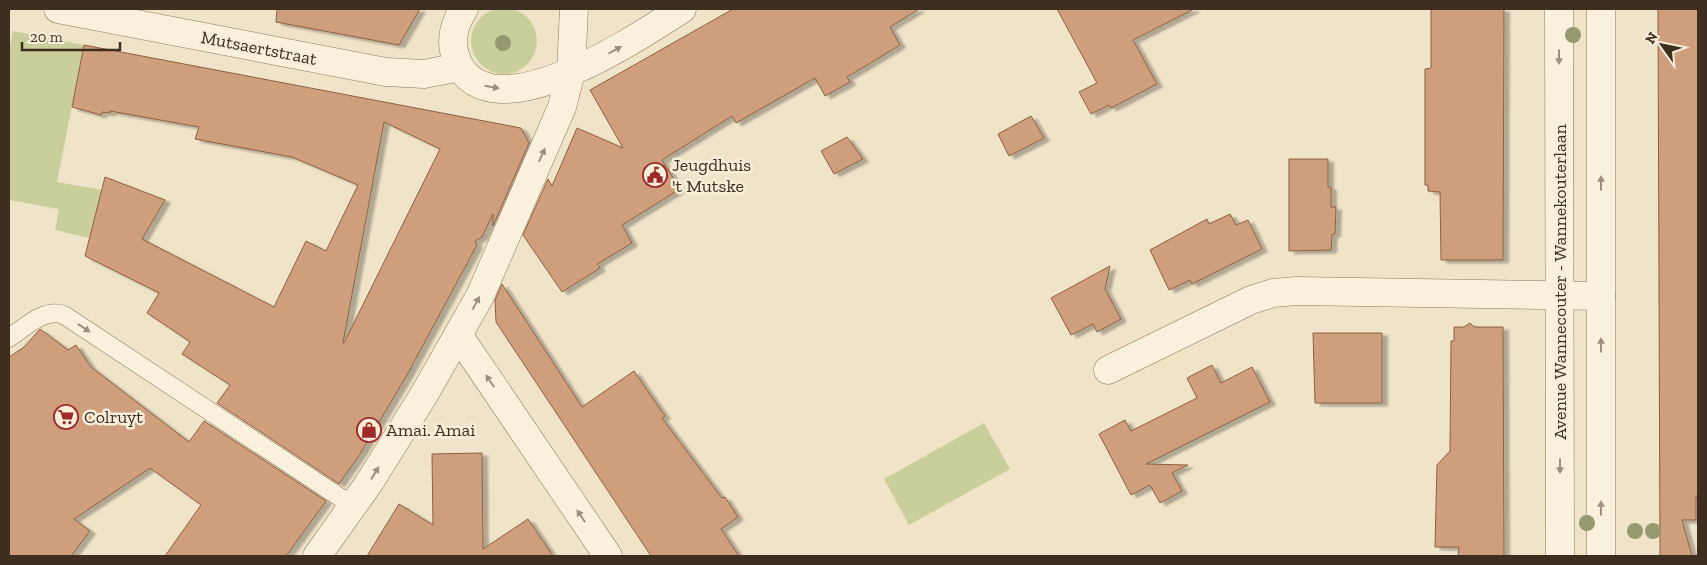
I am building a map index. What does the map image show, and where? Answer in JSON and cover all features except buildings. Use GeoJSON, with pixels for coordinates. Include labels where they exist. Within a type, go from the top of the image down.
{"type":"FeatureCollection","features":[{"type":"Feature","properties":{"kind":"street","name":"Mutsaertstraat"},"geometry":{"type":"LineString","coordinates":[[58,9],[386,72],[424,74],[460,67]]}},
{"type":"Feature","properties":{"kind":"street"},"geometry":{"type":"LineString","coordinates":[[464,9],[456,21],[452,35],[454,52],[460,67],[472,79],[486,87],[503,89],[544,84],[571,72],[630,42],[682,9]]}},
{"type":"Feature","properties":{"kind":"street"},"geometry":{"type":"LineString","coordinates":[[317,556],[415,409],[459,336],[480,296],[557,122],[571,72],[574,9]]}},
{"type":"Feature","properties":{"kind":"street","name":"Avenue Wannecouter - Wannekouterlaan"},"geometry":{"type":"LineString","coordinates":[[1559,9],[1560,556]]}},
{"type":"Feature","properties":{"kind":"street"},"geometry":{"type":"LineString","coordinates":[[1601,9],[1601,556]]}},
{"type":"Feature","properties":{"kind":"street"},"geometry":{"type":"LineString","coordinates":[[1108,370],[1251,300],[1273,293],[1297,291],[1601,296]]}},
{"type":"Feature","properties":{"kind":"street"},"geometry":{"type":"LineString","coordinates":[[459,336],[608,556]]}},
{"type":"Feature","properties":{"kind":"lane"},"geometry":{"type":"LineString","coordinates":[[9,338],[52,312],[64,315],[352,506]]}},
{"type":"Feature","properties":{"kind":"green space"},"geometry":{"type":"Polygon","coordinates":[[[504,8],[517,11],[527,18],[534,28],[537,41],[534,54],[527,64],[517,71],[504,74],[491,71],[481,64],[474,54],[471,41],[474,28],[481,18],[491,11],[504,8]]]}},
{"type":"Feature","properties":{"kind":"green space"},"geometry":{"type":"Polygon","coordinates":[[[13,31],[84,45],[57,182],[103,190],[89,238],[55,230],[59,209],[9,200],[9,53],[13,31]]]}},
{"type":"Feature","properties":{"kind":"green space"},"geometry":{"type":"Polygon","coordinates":[[[984,423],[1010,469],[909,525],[884,479],[984,423]]]}},
{"type":"Feature","properties":{"kind":"place","name":"Jeugdhuis 't Mutske"},"geometry":{"type":"Point","coordinates":[655,175]}},
{"type":"Feature","properties":{"kind":"place","name":"Colruyt"},"geometry":{"type":"Point","coordinates":[66,417]}},
{"type":"Feature","properties":{"kind":"place","name":"Amai. Amai"},"geometry":{"type":"Point","coordinates":[369,430]}}]}
